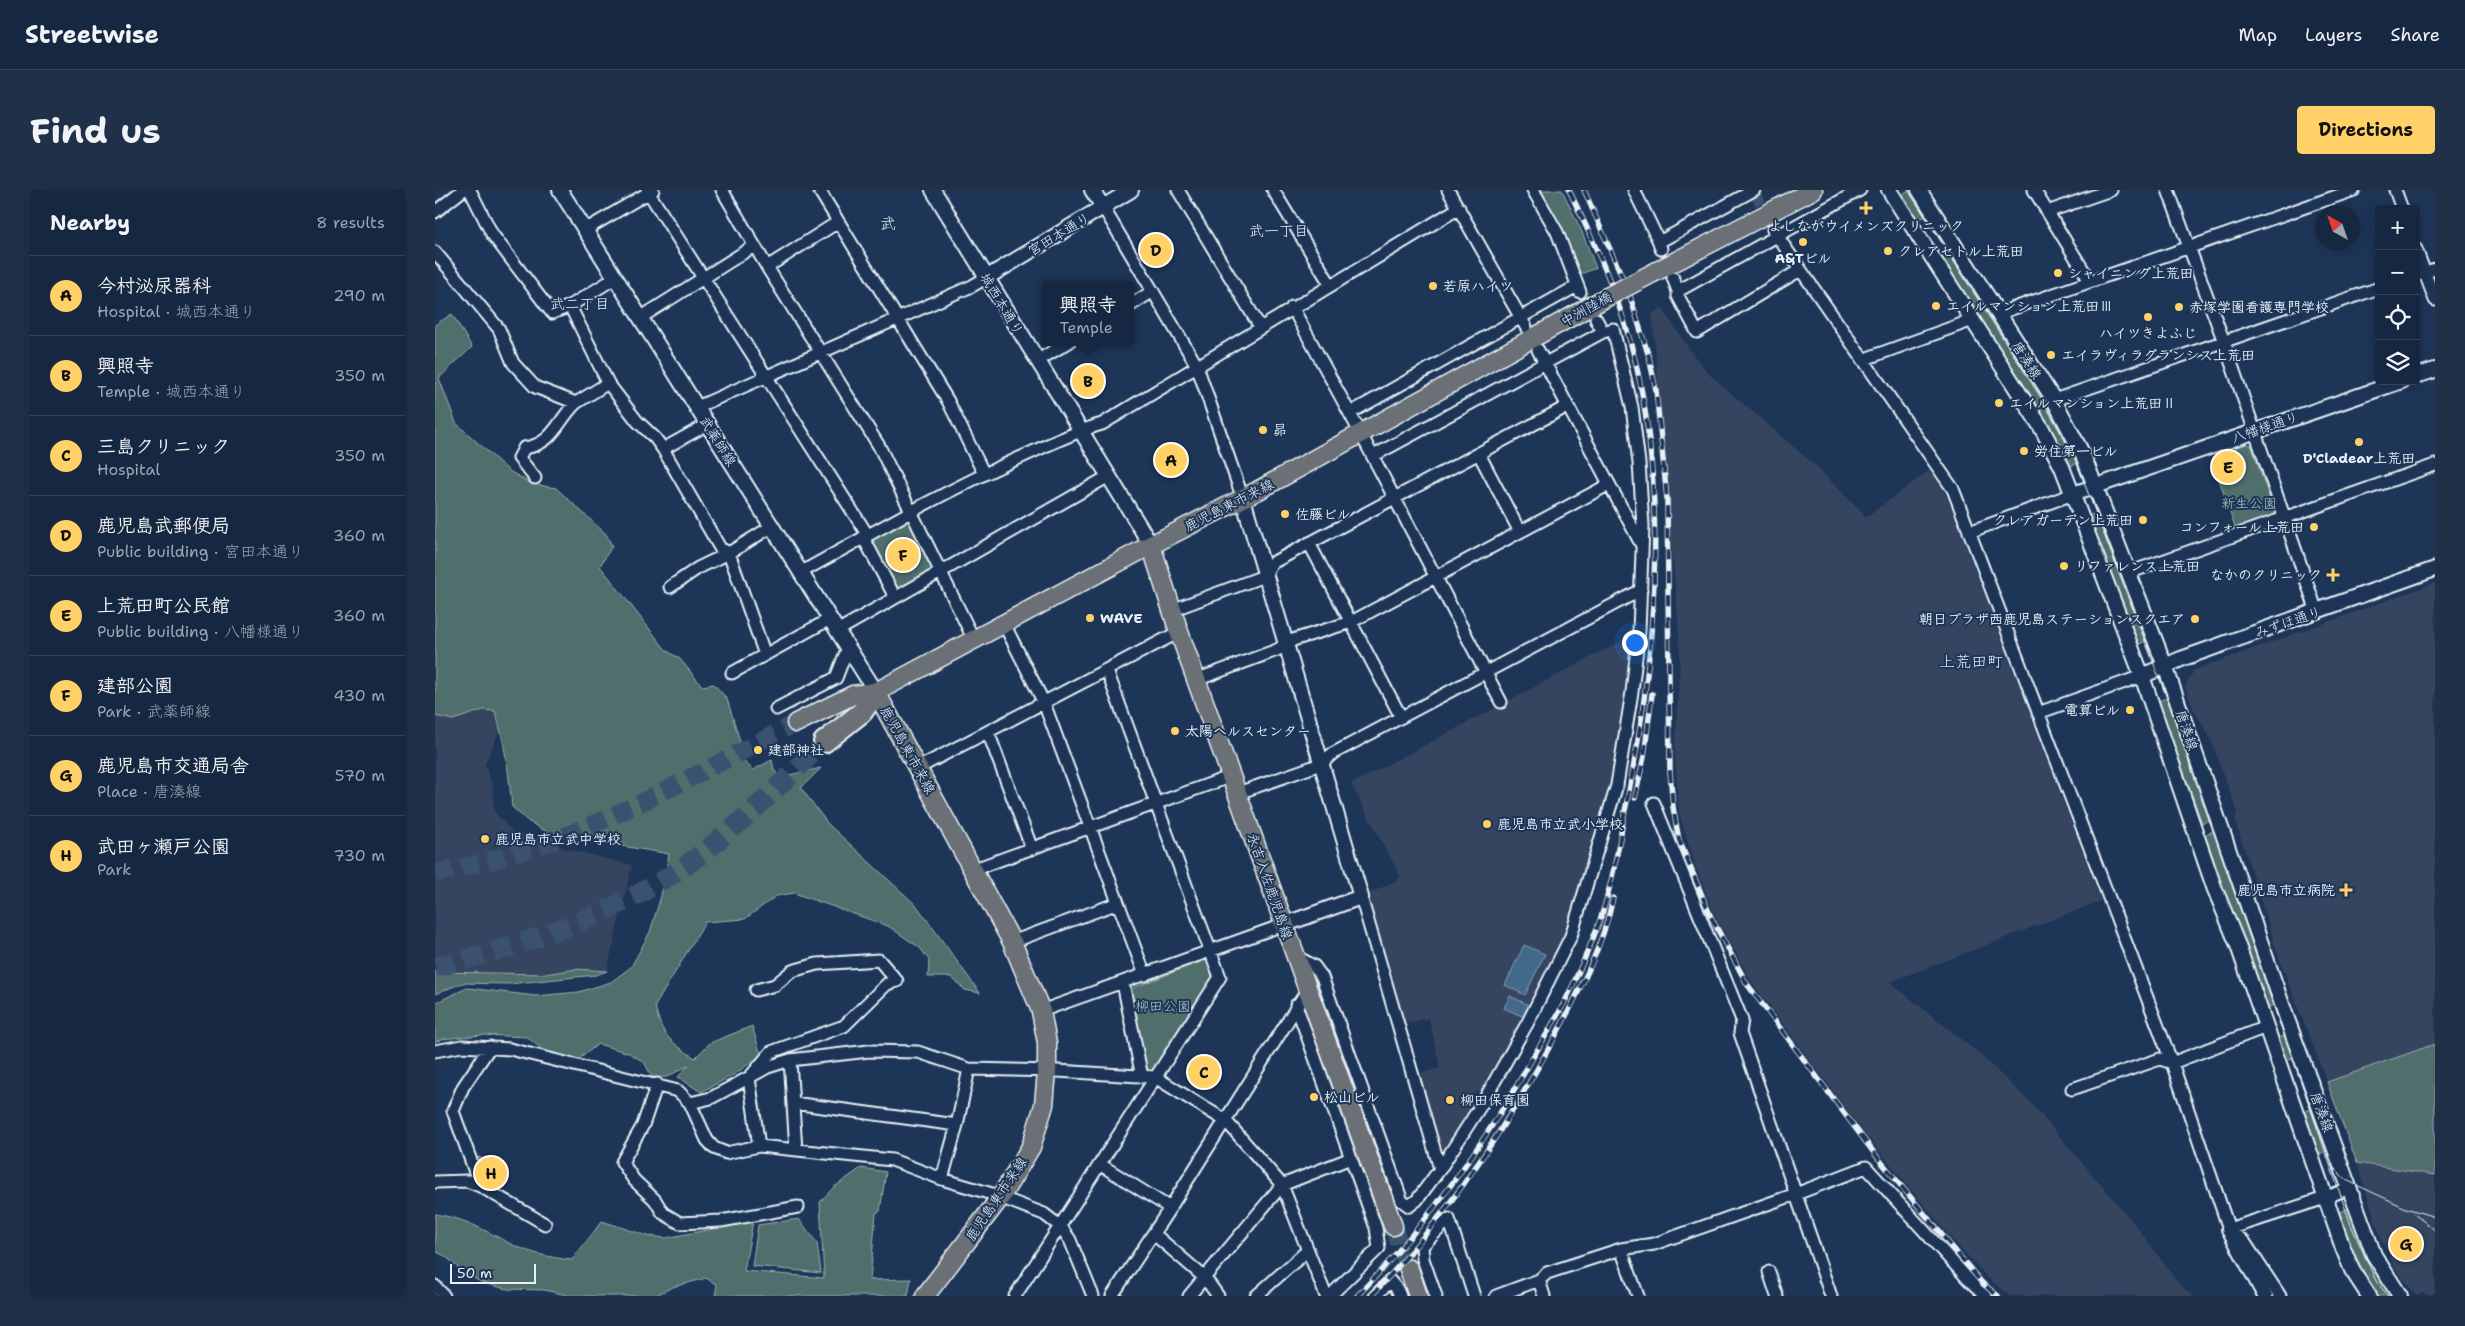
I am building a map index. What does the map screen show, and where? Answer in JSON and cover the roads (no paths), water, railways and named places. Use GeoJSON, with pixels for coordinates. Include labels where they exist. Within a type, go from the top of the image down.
{"type":"FeatureCollection","features":[{"type":"Feature","properties":{"kind":"highway"},"geometry":{"type":"LineString","coordinates":[[824,742],[862,712],[876,692]]}},
{"type":"Feature","properties":{"kind":"main road","name":"中洲陸橋"},"geometry":{"type":"LineString","coordinates":[[1361,434],[1607,297],[1813,190]]}},
{"type":"Feature","properties":{"kind":"main road","name":"鹿児島東市来線"},"geometry":{"type":"LineString","coordinates":[[925,1296],[1000,1198],[1031,1146],[1044,1105],[1047,1043],[1041,1012],[1012,942],[876,692],[1151,545],[1243,499],[1361,434]]}},
{"type":"Feature","properties":{"kind":"main road","name":"永吉入佐鹿児島線"},"geometry":{"type":"LineString","coordinates":[[1151,545],[1171,610],[1393,1226]]}},
{"type":"Feature","properties":{"kind":"main road"},"geometry":{"type":"LineString","coordinates":[[796,723],[853,695],[876,692]]}},
{"type":"Feature","properties":{"kind":"main road"},"geometry":{"type":"LineString","coordinates":[[1409,1269],[1418,1296]]}},
{"type":"Feature","properties":{"kind":"street"},"geometry":{"type":"LineString","coordinates":[[435,212],[463,190]]}},
{"type":"Feature","properties":{"kind":"street"},"geometry":{"type":"LineString","coordinates":[[470,190],[493,234],[552,313],[570,306],[615,278]]}},
{"type":"Feature","properties":{"kind":"street","name":"武薬師線"},"geometry":{"type":"LineString","coordinates":[[560,190],[876,692]]}},
{"type":"Feature","properties":{"kind":"street"},"geometry":{"type":"LineString","coordinates":[[722,190],[767,268],[879,446],[974,640]]}},
{"type":"Feature","properties":{"kind":"street"},"geometry":{"type":"LineString","coordinates":[[819,190],[948,401],[984,474]]}},
{"type":"Feature","properties":{"kind":"street","name":"城西本通り"},"geometry":{"type":"LineString","coordinates":[[933,190],[1151,545]]}},
{"type":"Feature","properties":{"kind":"street"},"geometry":{"type":"LineString","coordinates":[[1092,190],[1197,366],[1243,499],[1264,576],[1287,644],[1440,1169]]}},
{"type":"Feature","properties":{"kind":"street","name":"宮田本通り"},"geometry":{"type":"LineString","coordinates":[[986,278],[1131,190]]}},
{"type":"Feature","properties":{"kind":"street"},"geometry":{"type":"LineString","coordinates":[[1179,190],[1260,327]]}},
{"type":"Feature","properties":{"kind":"street"},"geometry":{"type":"LineString","coordinates":[[1273,190],[1330,284]]}},
{"type":"Feature","properties":{"kind":"street"},"geometry":{"type":"LineString","coordinates":[[1449,190],[1523,322]]}},
{"type":"Feature","properties":{"kind":"street"},"geometry":{"type":"LineString","coordinates":[[1350,413],[1523,322],[1579,289],[1557,232],[1533,190]]}},
{"type":"Feature","properties":{"kind":"street"},"geometry":{"type":"LineString","coordinates":[[1634,190],[1660,245],[1755,191]]}},
{"type":"Feature","properties":{"kind":"street"},"geometry":{"type":"LineString","coordinates":[[1678,291],[1774,233],[1860,190]]}},
{"type":"Feature","properties":{"kind":"street","name":"唐湊線"},"geometry":{"type":"LineString","coordinates":[[1889,190],[2041,427],[2062,467],[2143,676],[2214,887],[2267,1027],[2325,1198],[2352,1270],[2369,1296]]}},
{"type":"Feature","properties":{"kind":"street","name":"唐湊線"},"geometry":{"type":"LineString","coordinates":[[1919,190],[2054,400],[2083,455],[2165,666],[2287,1018],[2374,1255],[2400,1296]]}},
{"type":"Feature","properties":{"kind":"street"},"geometry":{"type":"LineString","coordinates":[[2034,190],[2090,281]]}},
{"type":"Feature","properties":{"kind":"street"},"geometry":{"type":"LineString","coordinates":[[2047,212],[2111,190]]}},
{"type":"Feature","properties":{"kind":"street"},"geometry":{"type":"LineString","coordinates":[[2168,190],[2224,342],[2253,431],[2317,612]]}},
{"type":"Feature","properties":{"kind":"street"},"geometry":{"type":"LineString","coordinates":[[1997,314],[2354,190]]}},
{"type":"Feature","properties":{"kind":"street"},"geometry":{"type":"LineString","coordinates":[[2395,190],[2401,205]]}},
{"type":"Feature","properties":{"kind":"street"},"geometry":{"type":"LineString","coordinates":[[585,230],[650,191],[865,536],[895,597]]}},
{"type":"Feature","properties":{"kind":"street"},"geometry":{"type":"LineString","coordinates":[[801,573],[865,536],[984,474],[1081,430],[1103,424],[1292,307],[1459,208]]}},
{"type":"Feature","properties":{"kind":"street"},"geometry":{"type":"LineString","coordinates":[[767,268],[838,222]]}},
{"type":"Feature","properties":{"kind":"street"},"geometry":{"type":"LineString","coordinates":[[1774,233],[1953,489],[2172,1063],[2229,1229],[2265,1296]]}},
{"type":"Feature","properties":{"kind":"street"},"geometry":{"type":"LineString","coordinates":[[640,318],[754,246]]}},
{"type":"Feature","properties":{"kind":"street"},"geometry":{"type":"LineString","coordinates":[[2416,250],[2435,300]]}},
{"type":"Feature","properties":{"kind":"street"},"geometry":{"type":"LineString","coordinates":[[435,252],[499,329],[513,363],[535,387],[576,403]]}},
{"type":"Feature","properties":{"kind":"street"},"geometry":{"type":"LineString","coordinates":[[1673,278],[1678,296],[1697,332],[1800,270]]}},
{"type":"Feature","properties":{"kind":"street"},"geometry":{"type":"LineString","coordinates":[[697,407],[972,286],[986,278]]}},
{"type":"Feature","properties":{"kind":"street"},"geometry":{"type":"LineString","coordinates":[[2054,400],[2375,289]]}},
{"type":"Feature","properties":{"kind":"street"},"geometry":{"type":"LineString","coordinates":[[1134,303],[1153,291]]}},
{"type":"Feature","properties":{"kind":"street"},"geometry":{"type":"LineString","coordinates":[[570,306],[608,383],[637,421],[655,438],[663,449],[720,548],[729,553],[765,655]]}},
{"type":"Feature","properties":{"kind":"street"},"geometry":{"type":"LineString","coordinates":[[1292,307],[1373,456],[1501,702]]}},
{"type":"Feature","properties":{"kind":"street"},"geometry":{"type":"LineString","coordinates":[[1595,319],[1603,332]]}},
{"type":"Feature","properties":{"kind":"street"},"geometry":{"type":"LineString","coordinates":[[1862,360],[1973,320]]}},
{"type":"Feature","properties":{"kind":"street"},"geometry":{"type":"LineString","coordinates":[[1295,956],[1314,966],[1322,976],[1402,1201],[1409,1206],[1417,1200],[1440,1169],[1483,1102],[1528,1022],[1571,936],[1617,785],[1632,692],[1641,590],[1643,526],[1639,464],[1632,407],[1613,329],[1603,332],[1373,456]]}},
{"type":"Feature","properties":{"kind":"street"},"geometry":{"type":"LineString","coordinates":[[1037,361],[1062,346]]}},
{"type":"Feature","properties":{"kind":"street"},"geometry":{"type":"LineString","coordinates":[[1538,350],[1566,406],[1641,544]]}},
{"type":"Feature","properties":{"kind":"street"},"geometry":{"type":"LineString","coordinates":[[2420,375],[2435,370]]}},
{"type":"Feature","properties":{"kind":"street"},"geometry":{"type":"LineString","coordinates":[[535,478],[519,458],[524,448],[533,447],[556,431],[567,412],[576,403],[608,383]]}},
{"type":"Feature","properties":{"kind":"street","name":"八幡様通り"},"geometry":{"type":"LineString","coordinates":[[2073,494],[2389,385]]}},
{"type":"Feature","properties":{"kind":"street"},"geometry":{"type":"LineString","coordinates":[[1171,610],[1264,576],[1272,563],[1566,406]]}},
{"type":"Feature","properties":{"kind":"street"},"geometry":{"type":"LineString","coordinates":[[663,449],[708,424]]}},
{"type":"Feature","properties":{"kind":"street"},"geometry":{"type":"LineString","coordinates":[[1479,454],[1520,532]]}},
{"type":"Feature","properties":{"kind":"street"},"geometry":{"type":"LineString","coordinates":[[2128,573],[2435,465]]}},
{"type":"Feature","properties":{"kind":"street"},"geometry":{"type":"LineString","coordinates":[[732,673],[765,655],[895,597],[1109,476]]}},
{"type":"Feature","properties":{"kind":"street"},"geometry":{"type":"LineString","coordinates":[[1196,680],[1293,640],[1351,622],[1608,485]]}},
{"type":"Feature","properties":{"kind":"street"},"geometry":{"type":"LineString","coordinates":[[1969,532],[2073,494]]}},
{"type":"Feature","properties":{"kind":"street"},"geometry":{"type":"LineString","coordinates":[[670,588],[698,568],[729,553],[771,527]]}},
{"type":"Feature","properties":{"kind":"street"},"geometry":{"type":"LineString","coordinates":[[1309,543],[1401,717]]}},
{"type":"Feature","properties":{"kind":"street","name":"みずほ通り"},"geometry":{"type":"LineString","coordinates":[[2143,676],[2165,666],[2435,569]]}},
{"type":"Feature","properties":{"kind":"street"},"geometry":{"type":"LineString","coordinates":[[1238,793],[1321,764],[1332,754],[1641,590]]}},
{"type":"Feature","properties":{"kind":"street"},"geometry":{"type":"LineString","coordinates":[[1004,624],[1044,703],[1145,975]]}},
{"type":"Feature","properties":{"kind":"street"},"geometry":{"type":"LineString","coordinates":[[918,768],[1179,632]]}},
{"type":"Feature","properties":{"kind":"street"},"geometry":{"type":"LineString","coordinates":[[776,709],[836,678],[848,647]]}},
{"type":"Feature","properties":{"kind":"street"},"geometry":{"type":"LineString","coordinates":[[1015,1296],[1101,1165],[1220,977],[1107,671]]}},
{"type":"Feature","properties":{"kind":"street"},"geometry":{"type":"LineString","coordinates":[[2038,713],[2143,676]]}},
{"type":"Feature","properties":{"kind":"street"},"geometry":{"type":"LineString","coordinates":[[988,732],[1032,849]]}},
{"type":"Feature","properties":{"kind":"street"},"geometry":{"type":"LineString","coordinates":[[972,870],[1232,776]]}},
{"type":"Feature","properties":{"kind":"street"},"geometry":{"type":"LineString","coordinates":[[1654,803],[1742,1020],[1740,1033],[1831,1296]]}},
{"type":"Feature","properties":{"kind":"street"},"geometry":{"type":"LineString","coordinates":[[1041,1012],[1361,897]]}},
{"type":"Feature","properties":{"kind":"street"},"geometry":{"type":"LineString","coordinates":[[1012,942],[1118,903]]}},
{"type":"Feature","properties":{"kind":"street"},"geometry":{"type":"LineString","coordinates":[[756,990],[775,985],[792,971],[817,964],[879,960],[897,981],[887,984],[844,1026],[771,1052],[749,1078],[759,1146]]}},
{"type":"Feature","properties":{"kind":"street"},"geometry":{"type":"LineString","coordinates":[[1123,983],[1142,1077]]}},
{"type":"Feature","properties":{"kind":"street"},"geometry":{"type":"LineString","coordinates":[[1112,1296],[1154,1234],[1296,1005],[1308,989]]}},
{"type":"Feature","properties":{"kind":"street"},"geometry":{"type":"LineString","coordinates":[[1296,1005],[1376,1228],[1379,1248],[1330,1296]]}},
{"type":"Feature","properties":{"kind":"street"},"geometry":{"type":"LineString","coordinates":[[2072,1089],[2160,1059],[2172,1063],[2267,1027]]}},
{"type":"Feature","properties":{"kind":"street"},"geometry":{"type":"LineString","coordinates":[[435,1051],[462,1046],[510,1049],[657,1084],[678,1091],[690,1103],[703,1134],[714,1148],[726,1154],[759,1146],[892,1160],[942,1180],[1044,1214],[1061,1227],[1070,1240],[1093,1296]]}},
{"type":"Feature","properties":{"kind":"street"},"geometry":{"type":"LineString","coordinates":[[480,1186],[453,1111],[463,1086],[490,1047]]}},
{"type":"Feature","properties":{"kind":"street"},"geometry":{"type":"LineString","coordinates":[[690,1103],[711,1098],[768,1067],[790,1060],[869,1051],[918,1052],[969,1069],[1047,1070],[1155,1077],[1226,1120],[1282,1185],[1327,1296]]}},
{"type":"Feature","properties":{"kind":"street"},"geometry":{"type":"LineString","coordinates":[[790,1060],[796,1150]]}},
{"type":"Feature","properties":{"kind":"street"},"geometry":{"type":"LineString","coordinates":[[942,1180],[957,1125],[969,1069]]}},
{"type":"Feature","properties":{"kind":"street"},"geometry":{"type":"LineString","coordinates":[[657,1084],[643,1125],[622,1162],[634,1180],[655,1200],[663,1213],[680,1223],[721,1221],[798,1207]]}},
{"type":"Feature","properties":{"kind":"street"},"geometry":{"type":"LineString","coordinates":[[793,1103],[957,1125]]}},
{"type":"Feature","properties":{"kind":"street"},"geometry":{"type":"LineString","coordinates":[[1189,1296],[1282,1185],[1351,1158]]}},
{"type":"Feature","properties":{"kind":"street"},"geometry":{"type":"LineString","coordinates":[[1101,1165],[1170,1208]]}},
{"type":"Feature","properties":{"kind":"street"},"geometry":{"type":"LineString","coordinates":[[1496,1296],[1539,1280],[1547,1273],[1621,1249],[1654,1244],[1866,1167],[1968,1279],[1986,1296]]}},
{"type":"Feature","properties":{"kind":"street"},"geometry":{"type":"LineString","coordinates":[[435,1182],[467,1181],[480,1186],[545,1224]]}},
{"type":"Feature","properties":{"kind":"street"},"geometry":{"type":"LineString","coordinates":[[2229,1229],[2325,1198],[2349,1188]]}},
{"type":"Feature","properties":{"kind":"street"},"geometry":{"type":"LineString","coordinates":[[1436,1296],[1423,1259],[1421,1246],[1449,1219],[1474,1296]]}},
{"type":"Feature","properties":{"kind":"street"},"geometry":{"type":"LineString","coordinates":[[2229,1229],[2245,1243],[2280,1296]]}},
{"type":"Feature","properties":{"kind":"street"},"geometry":{"type":"LineString","coordinates":[[1154,1234],[1205,1278],[1218,1296]]}},
{"type":"Feature","properties":{"kind":"street"},"geometry":{"type":"LineString","coordinates":[[1621,1249],[1638,1296]]}},
{"type":"Feature","properties":{"kind":"street"},"geometry":{"type":"LineString","coordinates":[[1256,1296],[1308,1250]]}},
{"type":"Feature","properties":{"kind":"street"},"geometry":{"type":"LineString","coordinates":[[1769,1272],[1777,1296]]}},
{"type":"Feature","properties":{"kind":"street"},"geometry":{"type":"LineString","coordinates":[[1539,1280],[1544,1296]]}},
{"type":"Feature","properties":{"kind":"street"},"geometry":{"type":"LineString","coordinates":[[1375,1296],[1390,1281],[1400,1296]]}},
{"type":"Feature","properties":{"kind":"street"},"geometry":{"type":"LineString","coordinates":[[435,1286],[444,1296]]}},
{"type":"Feature","properties":{"kind":"tunnel"},"geometry":{"type":"LineString","coordinates":[[1756,194],[1773,230]]}},
{"type":"Feature","properties":{"kind":"tunnel"},"geometry":{"type":"LineString","coordinates":[[435,873],[509,855],[591,825],[626,810],[796,723]]}},
{"type":"Feature","properties":{"kind":"tunnel"},"geometry":{"type":"LineString","coordinates":[[435,967],[504,949],[538,937],[607,910],[640,893],[671,875],[716,842],[824,742]]}},
{"type":"Feature","properties":{"kind":"tunnel"},"geometry":{"type":"LineString","coordinates":[[1393,1226],[1409,1269]]}},
{"type":"Feature","properties":{"kind":"tram line"},"geometry":{"type":"LineString","coordinates":[[1908,190],[2045,404],[2075,459],[2170,706],[2351,1225],[2376,1281],[2388,1296]]}},
{"type":"Feature","properties":{"kind":"tram line"},"geometry":{"type":"LineString","coordinates":[[2331,1165],[2346,1180],[2406,1208],[2435,1217]]}},
{"type":"Feature","properties":{"kind":"tram line"},"geometry":{"type":"LineString","coordinates":[[2414,1214],[2435,1230]]}},
{"type":"Feature","properties":{"kind":"tram line"},"geometry":{"type":"LineString","coordinates":[[2343,1223],[2353,1252],[2368,1280]]}},
{"type":"Feature","properties":{"kind":"railway"},"geometry":{"type":"LineString","coordinates":[[1357,1296],[1407,1241],[1430,1212],[1474,1153],[1514,1091],[1571,990],[1590,947],[1606,901],[1619,845],[1637,748],[1651,638],[1655,527],[1652,471],[1646,417],[1630,341],[1616,297],[1569,190]]}},
{"type":"Feature","properties":{"kind":"railway"},"geometry":{"type":"LineString","coordinates":[[1584,190],[1628,290],[1649,357],[1656,390],[1667,499],[1670,772],[1673,807],[1679,840],[1711,917],[1747,984],[1878,1158],[1982,1283],[1998,1296]]}},
{"type":"Feature","properties":{"kind":"railway"},"geometry":{"type":"LineString","coordinates":[[1635,798],[1644,757],[1652,694]]}},
{"type":"Feature","properties":{"kind":"railway"},"geometry":{"type":"LineString","coordinates":[[1371,1296],[1398,1267],[1448,1205],[1472,1173],[1515,1106],[1555,1037],[1581,987],[1603,934],[1613,898]]}},
{"type":"Feature","properties":{"kind":"place","name":"よしながウイメンズクリニック"},"geometry":{"type":"Point","coordinates":[1866,208]}},
{"type":"Feature","properties":{"kind":"place","name":"A&Tビル"},"geometry":{"type":"Point","coordinates":[1803,242]}},
{"type":"Feature","properties":{"kind":"place","name":"鹿児島武郵便局"},"geometry":{"type":"Point","coordinates":[1156,250]}},
{"type":"Feature","properties":{"kind":"place","name":"クレアセトル上荒田"},"geometry":{"type":"Point","coordinates":[1888,251]}},
{"type":"Feature","properties":{"kind":"place","name":"シャイニング上荒田"},"geometry":{"type":"Point","coordinates":[2058,273]}},
{"type":"Feature","properties":{"kind":"place","name":"若原ハイツ"},"geometry":{"type":"Point","coordinates":[1433,286]}},
{"type":"Feature","properties":{"kind":"place","name":"エイルマンション上荒田Ⅲ"},"geometry":{"type":"Point","coordinates":[1936,306]}},
{"type":"Feature","properties":{"kind":"place","name":"赤塚学園看護専門学校"},"geometry":{"type":"Point","coordinates":[2179,307]}},
{"type":"Feature","properties":{"kind":"place","name":"ハイツきよふじ"},"geometry":{"type":"Point","coordinates":[2148,317]}},
{"type":"Feature","properties":{"kind":"place","name":"エイラヴィラグランシス上荒田"},"geometry":{"type":"Point","coordinates":[2051,355]}},
{"type":"Feature","properties":{"kind":"place","name":"興照寺"},"geometry":{"type":"Point","coordinates":[1088,381]}},
{"type":"Feature","properties":{"kind":"place","name":"エイルマンション上荒田Ⅱ"},"geometry":{"type":"Point","coordinates":[1999,403]}},
{"type":"Feature","properties":{"kind":"place","name":"昴"},"geometry":{"type":"Point","coordinates":[1263,430]}},
{"type":"Feature","properties":{"kind":"place","name":"D'Cladear上荒田"},"geometry":{"type":"Point","coordinates":[2359,442]}},
{"type":"Feature","properties":{"kind":"place","name":"労住第一ビル"},"geometry":{"type":"Point","coordinates":[2024,451]}},
{"type":"Feature","properties":{"kind":"place","name":"今村泌尿器科"},"geometry":{"type":"Point","coordinates":[1171,460]}},
{"type":"Feature","properties":{"kind":"place","name":"上荒田町公民館"},"geometry":{"type":"Point","coordinates":[2228,467]}},
{"type":"Feature","properties":{"kind":"place","name":"佐藤ビル"},"geometry":{"type":"Point","coordinates":[1285,514]}},
{"type":"Feature","properties":{"kind":"place","name":"クレアガーデン上荒田"},"geometry":{"type":"Point","coordinates":[2143,520]}},
{"type":"Feature","properties":{"kind":"place","name":"コンフォール上荒田"},"geometry":{"type":"Point","coordinates":[2314,527]}},
{"type":"Feature","properties":{"kind":"place","name":"建部公園"},"geometry":{"type":"Point","coordinates":[903,555]}},
{"type":"Feature","properties":{"kind":"place","name":"リファレンス上荒田"},"geometry":{"type":"Point","coordinates":[2064,566]}},
{"type":"Feature","properties":{"kind":"place","name":"なかのクリニック"},"geometry":{"type":"Point","coordinates":[2333,575]}},
{"type":"Feature","properties":{"kind":"place","name":"WAVE"},"geometry":{"type":"Point","coordinates":[1090,618]}},
{"type":"Feature","properties":{"kind":"place","name":"朝日プラザ西鹿児島ステーションスクエア"},"geometry":{"type":"Point","coordinates":[2195,619]}},
{"type":"Feature","properties":{"kind":"place","name":"電算ビル"},"geometry":{"type":"Point","coordinates":[2130,710]}},
{"type":"Feature","properties":{"kind":"place","name":"太陽ヘルスセンター"},"geometry":{"type":"Point","coordinates":[1175,731]}},
{"type":"Feature","properties":{"kind":"place","name":"建部神社"},"geometry":{"type":"Point","coordinates":[758,750]}},
{"type":"Feature","properties":{"kind":"place","name":"鹿児島市立武小学校"},"geometry":{"type":"Point","coordinates":[1487,824]}},
{"type":"Feature","properties":{"kind":"place","name":"鹿児島市立武中学校"},"geometry":{"type":"Point","coordinates":[485,839]}},
{"type":"Feature","properties":{"kind":"place","name":"鹿児島市立病院"},"geometry":{"type":"Point","coordinates":[2346,890]}},
{"type":"Feature","properties":{"kind":"place","name":"三島クリニック"},"geometry":{"type":"Point","coordinates":[1204,1072]}},
{"type":"Feature","properties":{"kind":"place","name":"松山ビル"},"geometry":{"type":"Point","coordinates":[1314,1097]}},
{"type":"Feature","properties":{"kind":"place","name":"柳田保育園"},"geometry":{"type":"Point","coordinates":[1450,1100]}},
{"type":"Feature","properties":{"kind":"place","name":"武田ヶ瀬戸公園"},"geometry":{"type":"Point","coordinates":[491,1173]}},
{"type":"Feature","properties":{"kind":"place","name":"鹿児島市交通局舎"},"geometry":{"type":"Point","coordinates":[2406,1244]}},
{"type":"Feature","properties":{"kind":"district","name":"武"},"geometry":{"type":"Point","coordinates":[888,223]}},
{"type":"Feature","properties":{"kind":"district","name":"武一丁目"},"geometry":{"type":"Point","coordinates":[1279,231]}},
{"type":"Feature","properties":{"kind":"district","name":"武二丁目"},"geometry":{"type":"Point","coordinates":[580,304]}},
{"type":"Feature","properties":{"kind":"district","name":"上荒田町"},"geometry":{"type":"Point","coordinates":[1971,661]}},
{"type":"Feature","properties":{"kind":"park label","name":"新生公園"},"geometry":{"type":"Point","coordinates":[2249,503]}},
{"type":"Feature","properties":{"kind":"park label","name":"柳田公園"},"geometry":{"type":"Point","coordinates":[1163,1006]}}]}
